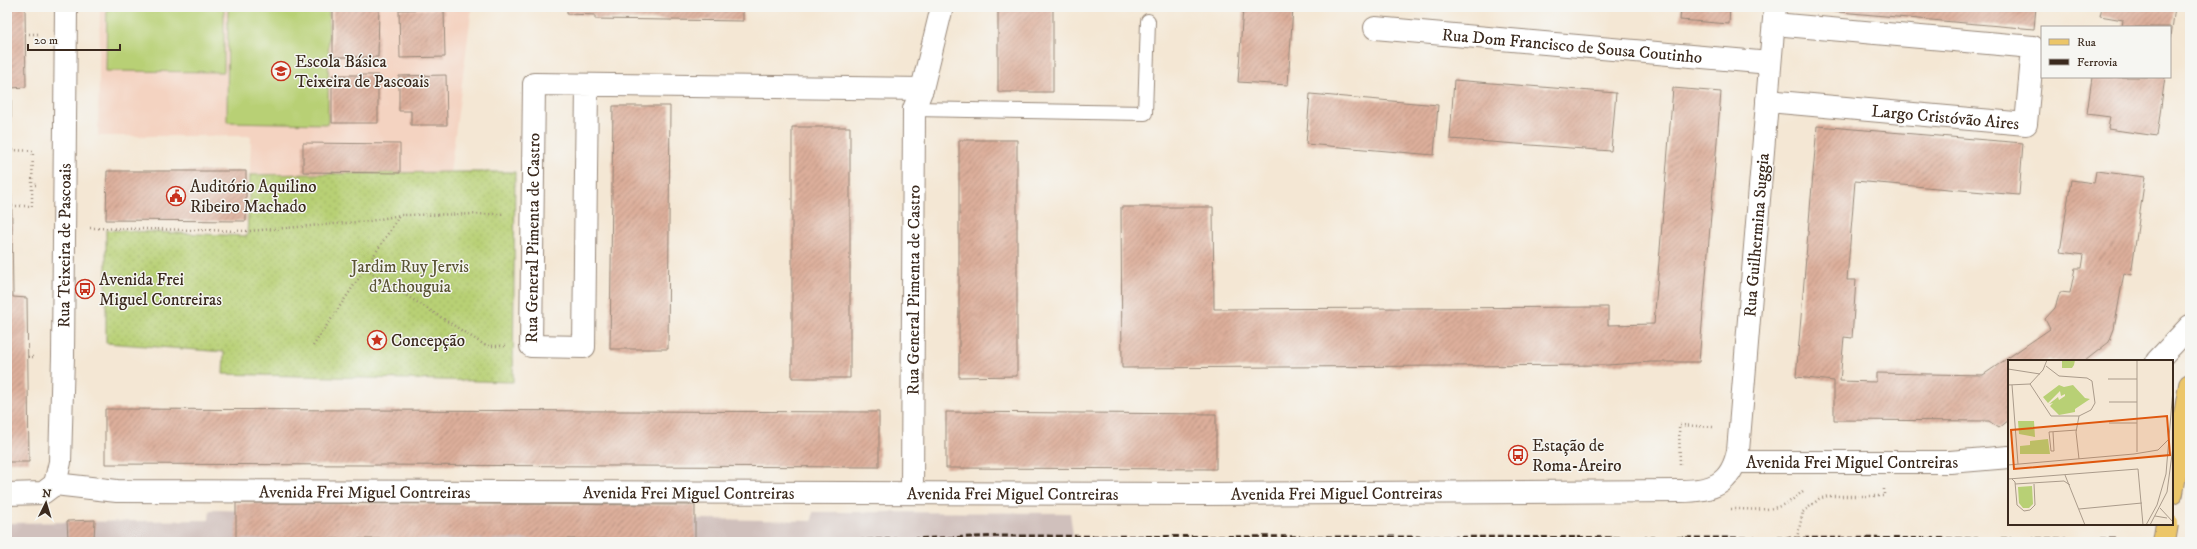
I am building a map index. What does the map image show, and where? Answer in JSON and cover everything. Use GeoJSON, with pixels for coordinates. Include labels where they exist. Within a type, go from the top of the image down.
{"type":"FeatureCollection","features":[{"type":"Feature","properties":{"kind":"main road"},"geometry":{"type":"LineString","coordinates":[[2173,490],[2185,453],[2190,385]]}},
{"type":"Feature","properties":{"kind":"main road"},"geometry":{"type":"LineString","coordinates":[[2164,542],[2167,525]]}},
{"type":"Feature","properties":{"kind":"street","name":"Rua Teixeira de Pascoais"},"geometry":{"type":"LineString","coordinates":[[55,484],[60,462],[66,7]]}},
{"type":"Feature","properties":{"kind":"street","name":"Rua General Pimenta de Castro"},"geometry":{"type":"LineString","coordinates":[[912,493],[914,109],[922,88],[942,7]]}},
{"type":"Feature","properties":{"kind":"street","name":"Rua Guilhermina Suggia"},"geometry":{"type":"LineString","coordinates":[[1736,462],[1775,15]]}},
{"type":"Feature","properties":{"kind":"street","name":"Largo Cristóvão Aires"},"geometry":{"type":"LineString","coordinates":[[1767,101],[2026,124],[2033,47],[1775,15]]}},
{"type":"Feature","properties":{"kind":"street","name":"Rua Dom Francisco de Sousa Coutinho"},"geometry":{"type":"LineString","coordinates":[[1375,28],[1770,63]]}},
{"type":"Feature","properties":{"kind":"street","name":"Rua General Pimenta de Castro"},"geometry":{"type":"LineString","coordinates":[[587,85],[584,347],[531,346],[534,84],[922,88]]}},
{"type":"Feature","properties":{"kind":"street"},"geometry":{"type":"LineString","coordinates":[[2158,360],[2190,326]]}},
{"type":"Feature","properties":{"kind":"street","name":"Avenida Frei Miguel Contreiras"},"geometry":{"type":"LineString","coordinates":[[55,484],[125,491],[1276,494],[1680,491],[1710,488],[1723,482],[1736,462],[1950,462],[2008,457]]}},
{"type":"Feature","properties":{"kind":"street"},"geometry":{"type":"LineString","coordinates":[[7,494],[43,493],[55,484]]}},
{"type":"Feature","properties":{"kind":"lane"},"geometry":{"type":"LineString","coordinates":[[914,109],[1144,113],[1148,21]]}},
{"type":"Feature","properties":{"kind":"path"},"geometry":{"type":"LineString","coordinates":[[12,150],[33,151],[32,185]]}},
{"type":"Feature","properties":{"kind":"path"},"geometry":{"type":"LineString","coordinates":[[64,227],[249,232],[370,221],[400,215],[533,214]]}},
{"type":"Feature","properties":{"kind":"path"},"geometry":{"type":"LineString","coordinates":[[314,346],[400,215]]}},
{"type":"Feature","properties":{"kind":"path"},"geometry":{"type":"LineString","coordinates":[[364,269],[486,346],[531,346]]}},
{"type":"Feature","properties":{"kind":"path"},"geometry":{"type":"LineString","coordinates":[[1680,491],[1679,425],[1740,429]]}},
{"type":"Feature","properties":{"kind":"path"},"geometry":{"type":"LineString","coordinates":[[1796,542],[1803,512],[1819,499],[1828,496],[1880,496]]}},
{"type":"Feature","properties":{"kind":"shaded area","name":"Escola Básica Teixeira de Pascoais"},"geometry":{"type":"Polygon","coordinates":[[[100,7],[472,7],[450,172],[250,175],[251,136],[98,136],[100,7]]]}},
{"type":"Feature","properties":{"kind":"shaded area"},"geometry":{"type":"Polygon","coordinates":[[[210,510],[812,521],[813,512],[1070,513],[1074,542],[7,542],[7,523],[209,520],[210,510]]]}},
{"type":"Feature","properties":{"kind":"green space"},"geometry":{"type":"Polygon","coordinates":[[[107,7],[224,7],[224,72],[106,71],[107,7]]]}},
{"type":"Feature","properties":{"kind":"green space"},"geometry":{"type":"Polygon","coordinates":[[[228,7],[329,7],[328,124],[227,122],[228,7]]]}},
{"type":"Feature","properties":{"kind":"green space","name":"Jardim Ruy Jervis d'Athouguia"},"geometry":{"type":"Polygon","coordinates":[[[515,172],[513,382],[223,374],[224,352],[106,343],[106,230],[247,236],[250,175],[515,172]]]}},
{"type":"Feature","properties":{"kind":"building"},"geometry":{"type":"Polygon","coordinates":[[[7,7],[25,7],[26,87],[11,88],[11,156],[13,297],[27,298],[29,462],[7,462],[7,7]]]}},
{"type":"Feature","properties":{"kind":"building"},"geometry":{"type":"Polygon","coordinates":[[[333,7],[379,7],[378,57],[333,57],[333,7]]]}},
{"type":"Feature","properties":{"kind":"building"},"geometry":{"type":"Polygon","coordinates":[[[567,7],[743,7],[743,21],[595,19],[595,15],[567,14],[567,7]]]}},
{"type":"Feature","properties":{"kind":"building"},"geometry":{"type":"Polygon","coordinates":[[[998,7],[1053,7],[1053,92],[998,92],[998,7]]]}},
{"type":"Feature","properties":{"kind":"building"},"geometry":{"type":"Polygon","coordinates":[[[1243,7],[1293,7],[1288,85],[1238,82],[1243,7]]]}},
{"type":"Feature","properties":{"kind":"building"},"geometry":{"type":"Polygon","coordinates":[[[1681,7],[1730,7],[1729,24],[1680,20],[1681,7]]]}},
{"type":"Feature","properties":{"kind":"building"},"geometry":{"type":"Polygon","coordinates":[[[1828,7],[2036,7],[2034,29],[1828,11],[1828,7]]]}},
{"type":"Feature","properties":{"kind":"building"},"geometry":{"type":"Polygon","coordinates":[[[2102,7],[2175,7],[2171,37],[2171,26],[2122,26],[2123,20],[2100,16],[2102,7]]]}},
{"type":"Feature","properties":{"kind":"building"},"geometry":{"type":"Polygon","coordinates":[[[444,9],[445,57],[400,58],[399,10],[444,9]]]}},
{"type":"Feature","properties":{"kind":"building"},"geometry":{"type":"Polygon","coordinates":[[[332,75],[378,75],[378,123],[332,123],[332,75]]]}},
{"type":"Feature","properties":{"kind":"building"},"geometry":{"type":"Polygon","coordinates":[[[446,75],[447,125],[411,125],[411,111],[399,111],[399,76],[446,75]]]}},
{"type":"Feature","properties":{"kind":"building"},"geometry":{"type":"Polygon","coordinates":[[[2092,78],[2165,78],[2157,136],[2108,129],[2110,117],[2087,114],[2092,78]]]}},
{"type":"Feature","properties":{"kind":"building"},"geometry":{"type":"Polygon","coordinates":[[[1454,80],[1616,93],[1611,151],[1450,139],[1454,80]]]}},
{"type":"Feature","properties":{"kind":"building"},"geometry":{"type":"Polygon","coordinates":[[[1673,88],[1721,92],[1699,362],[1651,362],[1608,365],[1122,368],[1121,207],[1213,207],[1214,309],[1608,307],[1608,325],[1654,324],[1673,88]]]}},
{"type":"Feature","properties":{"kind":"building"},"geometry":{"type":"Polygon","coordinates":[[[1310,94],[1438,105],[1434,155],[1306,144],[1310,94]]]}},
{"type":"Feature","properties":{"kind":"building"},"geometry":{"type":"Polygon","coordinates":[[[613,106],[670,106],[668,349],[610,349],[613,106]]]}},
{"type":"Feature","properties":{"kind":"building"},"geometry":{"type":"Polygon","coordinates":[[[1817,126],[2023,143],[2019,195],[1855,181],[1847,280],[1856,280],[1852,338],[1844,337],[1840,381],[1876,382],[1876,373],[1983,375],[2050,329],[2045,319],[2055,308],[2060,292],[2070,293],[2075,268],[2082,268],[2084,255],[2060,252],[2071,180],[2094,183],[2096,171],[2145,177],[2131,275],[2124,273],[2114,329],[2109,342],[2086,360],[2008,360],[2008,421],[1999,428],[1989,421],[1834,420],[1834,381],[1796,377],[1817,126]]]}},
{"type":"Feature","properties":{"kind":"building"},"geometry":{"type":"Polygon","coordinates":[[[792,127],[850,127],[850,378],[792,378],[792,127]]]}},
{"type":"Feature","properties":{"kind":"building"},"geometry":{"type":"Polygon","coordinates":[[[959,140],[1017,140],[1017,376],[959,377],[959,140]]]}},
{"type":"Feature","properties":{"kind":"building"},"geometry":{"type":"Polygon","coordinates":[[[303,143],[400,144],[400,173],[303,172],[303,143]]]}},
{"type":"Feature","properties":{"kind":"building","name":"Auditório Aquilino Ribeiro Machado"},"geometry":{"type":"Polygon","coordinates":[[[107,171],[246,171],[246,221],[106,220],[107,171]]]}},
{"type":"Feature","properties":{"kind":"building"},"geometry":{"type":"Polygon","coordinates":[[[105,409],[879,412],[879,467],[105,464],[105,409]]]}},
{"type":"Feature","properties":{"kind":"building"},"geometry":{"type":"Polygon","coordinates":[[[946,412],[1216,414],[1216,469],[946,468],[946,412]]]}},
{"type":"Feature","properties":{"kind":"building"},"geometry":{"type":"Polygon","coordinates":[[[236,503],[695,505],[695,539],[236,539],[236,503]]]}},
{"type":"Feature","properties":{"kind":"building"},"geometry":{"type":"Polygon","coordinates":[[[95,520],[94,539],[68,539],[67,521],[95,520]]]}},
{"type":"Feature","properties":{"kind":"railway"},"geometry":{"type":"LineString","coordinates":[[804,542],[1006,536],[2105,539],[2187,542]]}},
{"type":"Feature","properties":{"kind":"place","name":"Escola Básica Teixeira de Pascoais"},"geometry":{"type":"Point","coordinates":[281,71]}},
{"type":"Feature","properties":{"kind":"place","name":"Auditório Aquilino Ribeiro Machado"},"geometry":{"type":"Point","coordinates":[176,196]}},
{"type":"Feature","properties":{"kind":"place","name":"Avenida Frei Miguel Contreiras"},"geometry":{"type":"Point","coordinates":[85,289]}},
{"type":"Feature","properties":{"kind":"place","name":"Concepção"},"geometry":{"type":"Point","coordinates":[377,340]}},
{"type":"Feature","properties":{"kind":"place","name":"Estação de Roma-Areiro"},"geometry":{"type":"Point","coordinates":[1518,455]}}]}
